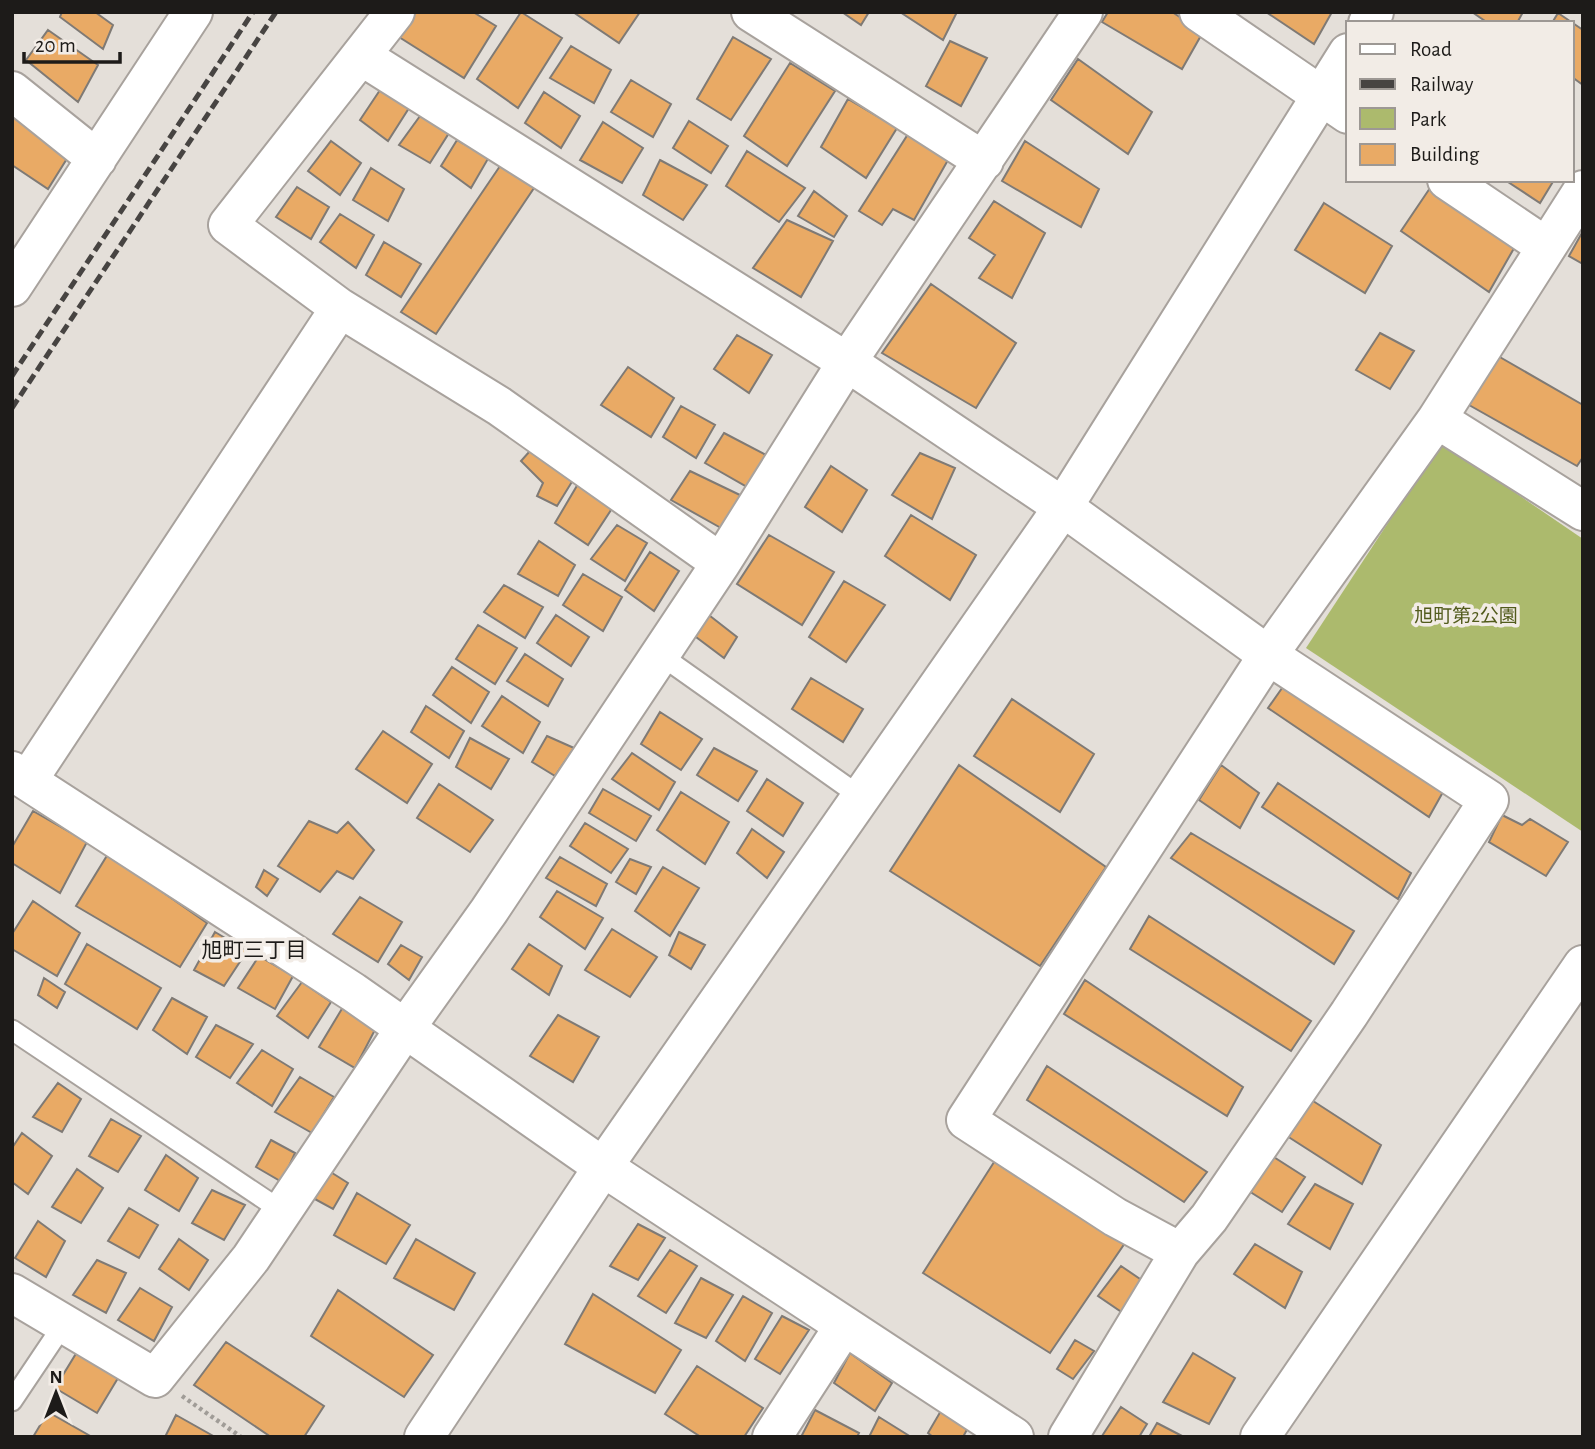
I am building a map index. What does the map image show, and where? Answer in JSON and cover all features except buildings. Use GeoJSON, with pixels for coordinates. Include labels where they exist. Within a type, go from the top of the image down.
{"type":"FeatureCollection","features":[{"type":"Feature","properties":{"kind":"street"},"geometry":{"type":"LineString","coordinates":[[12,287],[193,12]]}},
{"type":"Feature","properties":{"kind":"street"},"geometry":{"type":"LineString","coordinates":[[395,12],[363,57],[228,225],[340,308],[499,406],[720,563]]}},
{"type":"Feature","properties":{"kind":"street"},"geometry":{"type":"LineString","coordinates":[[751,12],[984,161]]}},
{"type":"Feature","properties":{"kind":"street"},"geometry":{"type":"LineString","coordinates":[[12,1293],[155,1378],[251,1258],[404,1030],[489,911],[720,563],[847,362],[1083,12]]}},
{"type":"Feature","properties":{"kind":"street"},"geometry":{"type":"LineString","coordinates":[[1199,12],[1334,105]]}},
{"type":"Feature","properties":{"kind":"street"},"geometry":{"type":"LineString","coordinates":[[363,57],[847,362],[1063,507],[1268,655],[1489,800],[1342,1025],[1209,1218],[1180,1252],[1068,1437]]}},
{"type":"Feature","properties":{"kind":"street"},"geometry":{"type":"LineString","coordinates":[[424,1437],[603,1167],[1063,507],[1334,105],[1346,60]]}},
{"type":"Feature","properties":{"kind":"street"},"geometry":{"type":"LineString","coordinates":[[12,91],[97,159]]}},
{"type":"Feature","properties":{"kind":"street"},"geometry":{"type":"LineString","coordinates":[[1450,182],[1545,246]]}},
{"type":"Feature","properties":{"kind":"street"},"geometry":{"type":"LineString","coordinates":[[1180,1252],[1115,1217],[965,1120],[1268,655],[1437,419],[1583,190]]}},
{"type":"Feature","properties":{"kind":"street"},"geometry":{"type":"LineString","coordinates":[[340,308],[20,775],[354,992],[404,1030],[603,1167],[1014,1437]]}},
{"type":"Feature","properties":{"kind":"street"},"geometry":{"type":"LineString","coordinates":[[1437,419],[1583,511]]}},
{"type":"Feature","properties":{"kind":"street"},"geometry":{"type":"LineString","coordinates":[[1260,1437],[1583,965]]}},
{"type":"Feature","properties":{"kind":"street"},"geometry":{"type":"LineString","coordinates":[[772,1437],[844,1326]]}},
{"type":"Feature","properties":{"kind":"lane"},"geometry":{"type":"LineString","coordinates":[[659,654],[861,797]]}},
{"type":"Feature","properties":{"kind":"lane"},"geometry":{"type":"LineString","coordinates":[[12,1030],[282,1211]]}},
{"type":"Feature","properties":{"kind":"lane"},"geometry":{"type":"LineString","coordinates":[[12,1401],[63,1325]]}},
{"type":"Feature","properties":{"kind":"path"},"geometry":{"type":"LineString","coordinates":[[155,1378],[241,1437]]}},
{"type":"Feature","properties":{"kind":"green space","name":"旭町第2公園"},"geometry":{"type":"Polygon","coordinates":[[[1441,442],[1583,539],[1583,832],[1306,648],[1441,442]]]}},
{"type":"Feature","properties":{"kind":"railway"},"geometry":{"type":"LineString","coordinates":[[12,376],[253,12]]}},
{"type":"Feature","properties":{"kind":"railway"},"geometry":{"type":"LineString","coordinates":[[12,408],[276,12]]}},
{"type":"Feature","properties":{"kind":"district","name":"旭町三丁目"},"geometry":{"type":"Point","coordinates":[254,950]}}]}
